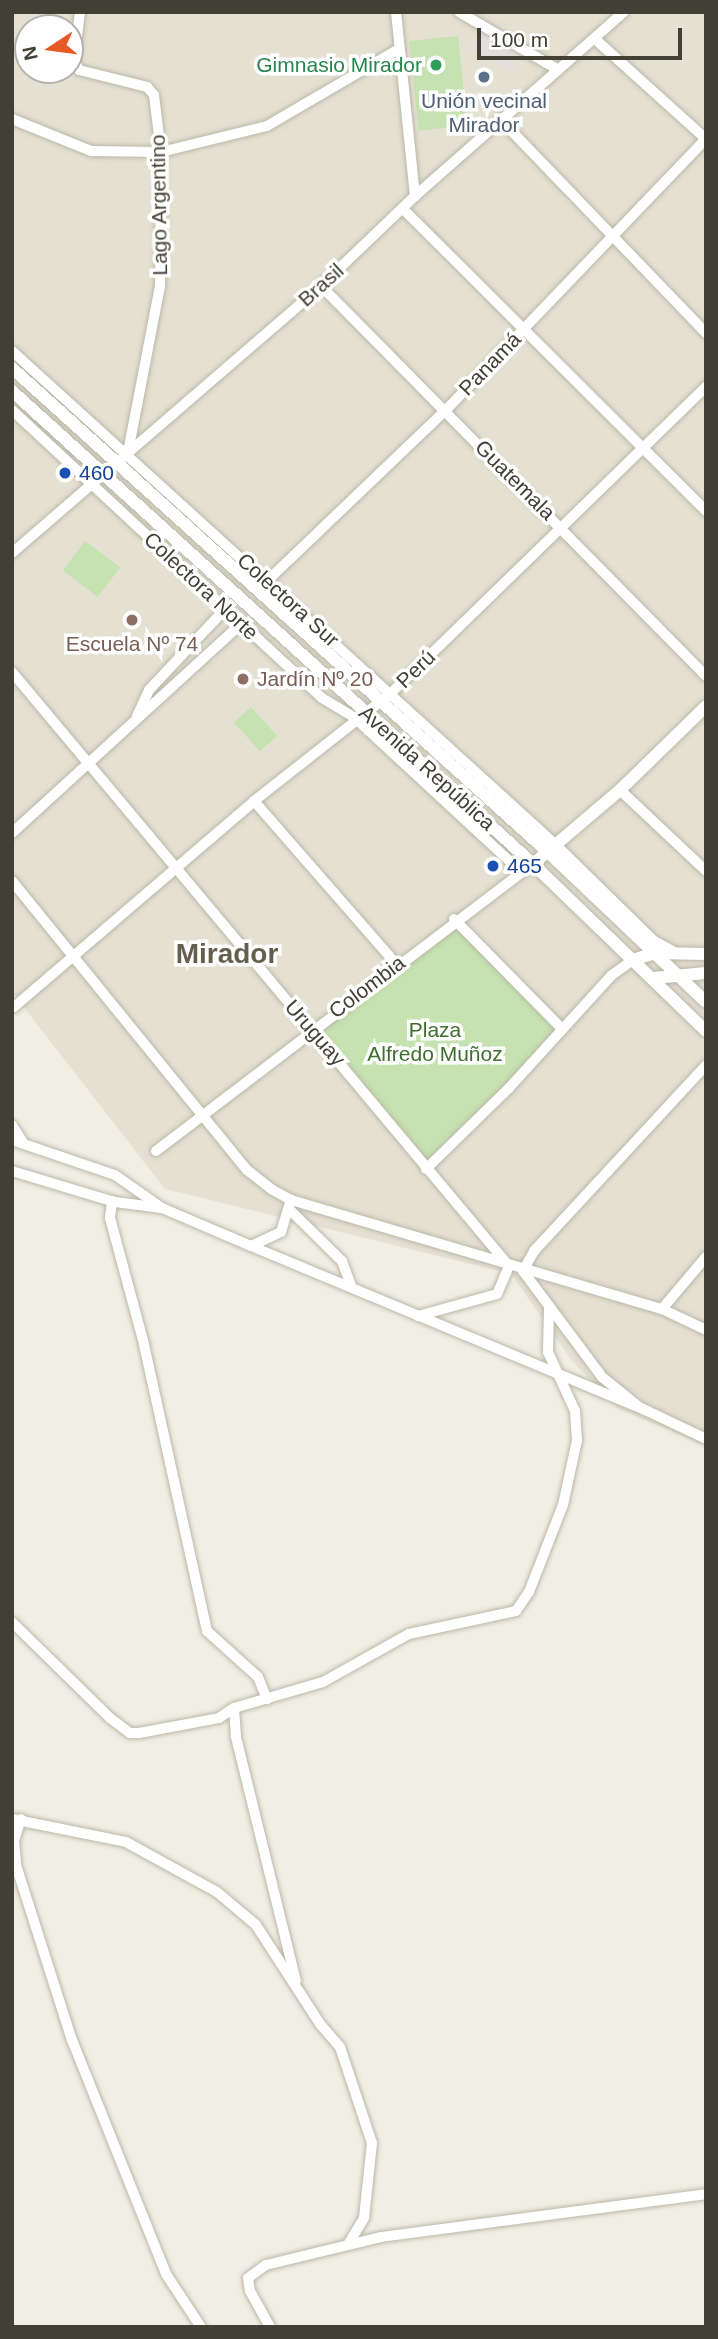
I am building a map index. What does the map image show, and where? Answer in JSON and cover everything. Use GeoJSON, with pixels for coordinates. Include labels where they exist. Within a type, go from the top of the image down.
{"type":"FeatureCollection","features":[{"type":"Feature","properties":{"kind":"street","name":"Lago Argentino"},"geometry":{"type":"LineString","coordinates":[[80,12],[74,60],[79,70],[147,87],[154,95],[161,152],[160,286],[128,452]]}},
{"type":"Feature","properties":{"kind":"street"},"geometry":{"type":"LineString","coordinates":[[396,12],[415,196]]}},
{"type":"Feature","properties":{"kind":"street"},"geometry":{"type":"LineString","coordinates":[[459,12],[556,69]]}},
{"type":"Feature","properties":{"kind":"street","name":"Brasil"},"geometry":{"type":"LineString","coordinates":[[12,553],[321,286],[500,119],[624,12]]}},
{"type":"Feature","properties":{"kind":"street"},"geometry":{"type":"LineString","coordinates":[[595,39],[706,139]]}},
{"type":"Feature","properties":{"kind":"street"},"geometry":{"type":"LineString","coordinates":[[12,119],[91,151],[161,152],[267,126],[399,49]]}},
{"type":"Feature","properties":{"kind":"street"},"geometry":{"type":"LineString","coordinates":[[500,119],[706,333]]}},
{"type":"Feature","properties":{"kind":"street","name":"Panamá"},"geometry":{"type":"LineString","coordinates":[[267,581],[444,412],[614,239],[706,139]]}},
{"type":"Feature","properties":{"kind":"street"},"geometry":{"type":"LineString","coordinates":[[403,209],[706,511]]}},
{"type":"Feature","properties":{"kind":"street","name":"Guatemala"},"geometry":{"type":"LineString","coordinates":[[321,286],[706,676]]}},
{"type":"Feature","properties":{"kind":"street","name":"Colectora Sur"},"geometry":{"type":"LineString","coordinates":[[12,352],[128,452],[267,581],[386,697]]}},
{"type":"Feature","properties":{"kind":"street","name":"Avenida República"},"geometry":{"type":"LineString","coordinates":[[12,368],[386,697],[552,849],[706,1002]]}},
{"type":"Feature","properties":{"kind":"street","name":"Perú"},"geometry":{"type":"LineString","coordinates":[[14,1007],[254,801],[386,697],[706,387]]}},
{"type":"Feature","properties":{"kind":"street","name":"Avenida República"},"geometry":{"type":"LineString","coordinates":[[12,391],[360,715],[533,864],[706,1031]]}},
{"type":"Feature","properties":{"kind":"street","name":"Colectora Norte"},"geometry":{"type":"LineString","coordinates":[[12,410],[322,698],[360,715],[519,870]]}},
{"type":"Feature","properties":{"kind":"street"},"geometry":{"type":"LineString","coordinates":[[136,720],[149,690],[225,608]]}},
{"type":"Feature","properties":{"kind":"street"},"geometry":{"type":"LineString","coordinates":[[12,833],[242,622]]}},
{"type":"Feature","properties":{"kind":"street","name":"Uruguay"},"geometry":{"type":"LineString","coordinates":[[12,672],[509,1266]]}},
{"type":"Feature","properties":{"kind":"street"},"geometry":{"type":"LineString","coordinates":[[533,864],[620,790],[706,706]]}},
{"type":"Feature","properties":{"kind":"street"},"geometry":{"type":"LineString","coordinates":[[620,790],[706,871]]}},
{"type":"Feature","properties":{"kind":"street"},"geometry":{"type":"LineString","coordinates":[[254,801],[397,965]]}},
{"type":"Feature","properties":{"kind":"street"},"geometry":{"type":"LineString","coordinates":[[552,849],[654,941],[690,954]]}},
{"type":"Feature","properties":{"kind":"street","name":"Colombia"},"geometry":{"type":"LineString","coordinates":[[156,1151],[454,919],[519,870],[533,864]]}},
{"type":"Feature","properties":{"kind":"street"},"geometry":{"type":"LineString","coordinates":[[12,881],[247,1170],[290,1204],[342,1261],[351,1286]]}},
{"type":"Feature","properties":{"kind":"street"},"geometry":{"type":"LineString","coordinates":[[454,919],[562,1029]]}},
{"type":"Feature","properties":{"kind":"street"},"geometry":{"type":"LineString","coordinates":[[426,1169],[633,960],[654,953],[706,954]]}},
{"type":"Feature","properties":{"kind":"street"},"geometry":{"type":"LineString","coordinates":[[653,978],[675,973],[706,973]]}},
{"type":"Feature","properties":{"kind":"street"},"geometry":{"type":"LineString","coordinates":[[523,1270],[534,1251],[706,1065]]}},
{"type":"Feature","properties":{"kind":"street"},"geometry":{"type":"LineString","coordinates":[[12,1125],[24,1144]]}},
{"type":"Feature","properties":{"kind":"street"},"geometry":{"type":"LineString","coordinates":[[12,1140],[115,1175],[162,1208],[649,1412],[706,1439]]}},
{"type":"Feature","properties":{"kind":"street"},"geometry":{"type":"LineString","coordinates":[[12,1171],[112,1201],[162,1208]]}},
{"type":"Feature","properties":{"kind":"street"},"geometry":{"type":"LineString","coordinates":[[112,1201],[110,1218],[143,1340],[207,1631],[258,1677],[267,1699]]}},
{"type":"Feature","properties":{"kind":"street"},"geometry":{"type":"LineString","coordinates":[[251,1246],[281,1231],[290,1204]]}},
{"type":"Feature","properties":{"kind":"street"},"geometry":{"type":"LineString","coordinates":[[290,1204],[662,1309],[706,1330]]}},
{"type":"Feature","properties":{"kind":"street"},"geometry":{"type":"LineString","coordinates":[[662,1309],[706,1257]]}},
{"type":"Feature","properties":{"kind":"street"},"geometry":{"type":"LineString","coordinates":[[418,1316],[497,1294],[509,1266]]}},
{"type":"Feature","properties":{"kind":"street"},"geometry":{"type":"LineString","coordinates":[[523,1270],[602,1377],[649,1412]]}},
{"type":"Feature","properties":{"kind":"street"},"geometry":{"type":"LineString","coordinates":[[12,1622],[130,1732],[201,1723],[234,1708],[333,1678],[409,1634],[516,1611],[522,1606],[574,1467],[575,1410],[556,1375],[548,1352],[549,1308]]}},
{"type":"Feature","properties":{"kind":"street"},"geometry":{"type":"LineString","coordinates":[[234,1708],[236,1737],[298,1991]]}},
{"type":"Feature","properties":{"kind":"street"},"geometry":{"type":"LineString","coordinates":[[201,2327],[166,2274],[72,2040],[16,1865],[14,1840],[17,1819],[126,1842],[217,1892],[256,1925],[298,1991],[343,2053],[374,2155],[364,2218],[348,2245]]}},
{"type":"Feature","properties":{"kind":"street"},"geometry":{"type":"LineString","coordinates":[[270,2327],[250,2291],[248,2278],[266,2265],[348,2245],[706,2194]]}},
{"type":"Feature","properties":{"kind":"shaded area"},"geometry":{"type":"Polygon","coordinates":[[[12,12],[706,12],[706,1446],[617,1408],[573,1362],[511,1274],[165,1189],[12,992],[12,12]]]}},
{"type":"Feature","properties":{"kind":"shaded area"},"geometry":{"type":"Polygon","coordinates":[[[480,25],[524,50],[514,72],[470,50],[480,25]]]}},
{"type":"Feature","properties":{"kind":"green space","name":"Gimnasio Mirador"},"geometry":{"type":"Polygon","coordinates":[[[458,36],[467,126],[419,131],[409,41],[458,36]]]}},
{"type":"Feature","properties":{"kind":"green space"},"geometry":{"type":"Polygon","coordinates":[[[85,541],[120,567],[98,597],[63,571],[85,541]]]}},
{"type":"Feature","properties":{"kind":"green space"},"geometry":{"type":"Polygon","coordinates":[[[251,707],[277,736],[260,751],[234,722],[251,707]]]}},
{"type":"Feature","properties":{"kind":"green space","name":"Plaza Alfredo Muñoz"},"geometry":{"type":"Polygon","coordinates":[[[454,919],[562,1029],[426,1169],[312,1028],[454,919]]]}},
{"type":"Feature","properties":{"kind":"place","name":"Gimnasio Mirador"},"geometry":{"type":"Point","coordinates":[436,65]}},
{"type":"Feature","properties":{"kind":"place","name":"Unión vecinal Mirador"},"geometry":{"type":"Point","coordinates":[484,77]}},
{"type":"Feature","properties":{"kind":"place","name":"460"},"geometry":{"type":"Point","coordinates":[65,473]}},
{"type":"Feature","properties":{"kind":"place","name":"Escuela Nº 74"},"geometry":{"type":"Point","coordinates":[132,620]}},
{"type":"Feature","properties":{"kind":"place","name":"Jardín Nº 20"},"geometry":{"type":"Point","coordinates":[243,679]}},
{"type":"Feature","properties":{"kind":"place","name":"465"},"geometry":{"type":"Point","coordinates":[493,866]}},
{"type":"Feature","properties":{"kind":"district","name":"Mirador"},"geometry":{"type":"Point","coordinates":[227,954]}}]}
